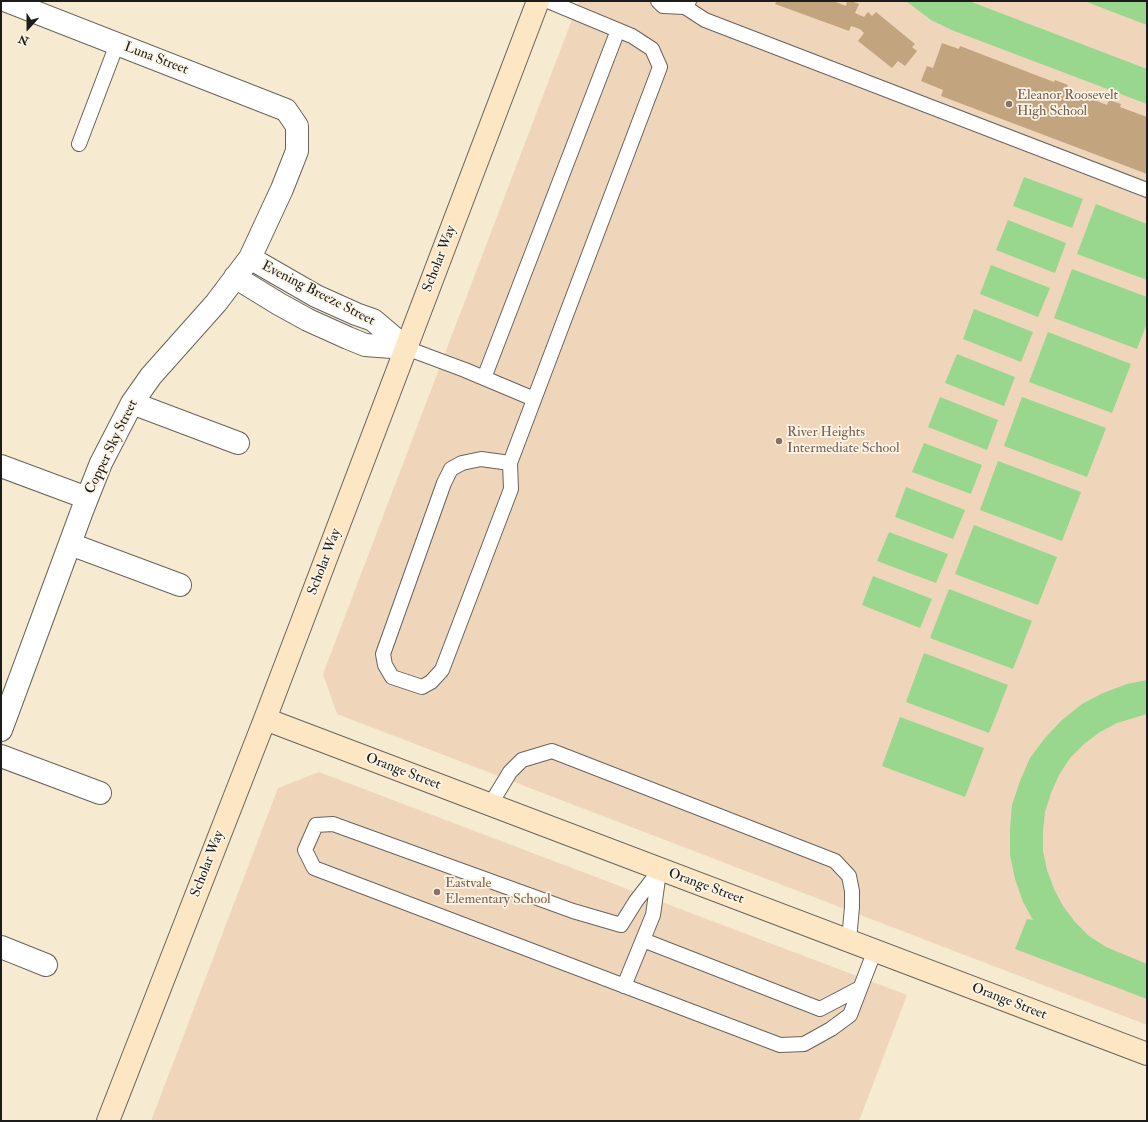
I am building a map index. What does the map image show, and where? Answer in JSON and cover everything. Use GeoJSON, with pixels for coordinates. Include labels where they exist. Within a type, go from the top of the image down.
{"type":"FeatureCollection","features":[{"type":"Feature","properties":{"kind":"street","name":"Luna Street"},"geometry":{"type":"LineString","coordinates":[[7,1],[286,110],[297,126]]}},
{"type":"Feature","properties":{"kind":"street","name":"Scholar Way"},"geometry":{"type":"LineString","coordinates":[[108,1121],[265,719],[538,1]]}},
{"type":"Feature","properties":{"kind":"street","name":"Copper Sky Street"},"geometry":{"type":"LineString","coordinates":[[1,730],[87,498],[102,462],[132,403],[151,376],[216,303],[250,258],[282,189],[297,151],[297,126]]}},
{"type":"Feature","properties":{"kind":"street","name":"Evening Breeze Street"},"geometry":{"type":"LineString","coordinates":[[250,258],[316,296],[373,320],[406,348]]}},
{"type":"Feature","properties":{"kind":"street","name":"Evening Breeze Street"},"geometry":{"type":"LineString","coordinates":[[236,277],[308,320],[348,338],[365,345],[406,348]]}},
{"type":"Feature","properties":{"kind":"street"},"geometry":{"type":"LineString","coordinates":[[132,403],[238,443]]}},
{"type":"Feature","properties":{"kind":"street"},"geometry":{"type":"LineString","coordinates":[[1,466],[87,498]]}},
{"type":"Feature","properties":{"kind":"street"},"geometry":{"type":"LineString","coordinates":[[70,544],[180,585]]}},
{"type":"Feature","properties":{"kind":"street","name":"Orange Street"},"geometry":{"type":"LineString","coordinates":[[265,719],[1147,1054]]}},
{"type":"Feature","properties":{"kind":"street"},"geometry":{"type":"LineString","coordinates":[[1,756],[100,792]]}},
{"type":"Feature","properties":{"kind":"street"},"geometry":{"type":"LineString","coordinates":[[1,947],[46,965]]}},
{"type":"Feature","properties":{"kind":"lane"},"geometry":{"type":"LineString","coordinates":[[510,463],[481,459],[462,463],[451,469],[444,483],[383,654],[385,665],[392,677],[422,687],[431,682],[442,670],[511,490],[510,463],[660,67],[652,50],[632,36],[548,1]]}},
{"type":"Feature","properties":{"kind":"lane"},"geometry":{"type":"LineString","coordinates":[[658,1],[663,6],[687,4],[705,20],[1147,190]]}},
{"type":"Feature","properties":{"kind":"lane"},"geometry":{"type":"LineString","coordinates":[[484,378],[618,30]]}},
{"type":"Feature","properties":{"kind":"lane"},"geometry":{"type":"LineString","coordinates":[[79,144],[116,44]]}},
{"type":"Feature","properties":{"kind":"lane"},"geometry":{"type":"LineString","coordinates":[[406,348],[534,399]]}},
{"type":"Feature","properties":{"kind":"lane"},"geometry":{"type":"LineString","coordinates":[[490,805],[510,772],[522,760],[552,752],[835,861],[849,876],[852,891],[849,940]]}},
{"type":"Feature","properties":{"kind":"lane"},"geometry":{"type":"LineString","coordinates":[[660,870],[636,901],[622,925],[573,911],[333,824],[316,825],[305,850],[314,868],[780,1045],[804,1044],[831,1029],[850,1014],[875,950]]}},
{"type":"Feature","properties":{"kind":"lane"},"geometry":{"type":"LineString","coordinates":[[624,986],[653,916],[660,870]]}},
{"type":"Feature","properties":{"kind":"lane"},"geometry":{"type":"LineString","coordinates":[[643,940],[820,1009],[860,988]]}},
{"type":"Feature","properties":{"kind":"shaded area","name":"River Heights Intermediate School"},"geometry":{"type":"Polygon","coordinates":[[[579,1],[1147,1],[1147,1025],[337,714],[323,674],[579,1]]]}},
{"type":"Feature","properties":{"kind":"shaded area","name":"Eastvale Elementary School"},"geometry":{"type":"Polygon","coordinates":[[[319,772],[907,995],[859,1121],[151,1121],[278,788],[319,772]]]}},
{"type":"Feature","properties":{"kind":"green space"},"geometry":{"type":"Polygon","coordinates":[[[906,1],[969,1],[1147,69],[1147,104],[954,31],[931,20],[906,1]]]}},
{"type":"Feature","properties":{"kind":"green space"},"geometry":{"type":"Polygon","coordinates":[[[1084,1],[1147,1],[1147,25],[1084,1]]]}},
{"type":"Feature","properties":{"kind":"green space"},"geometry":{"type":"Polygon","coordinates":[[[1024,177],[1083,199],[1072,228],[1013,206],[1024,177]]]}},
{"type":"Feature","properties":{"kind":"green space"},"geometry":{"type":"Polygon","coordinates":[[[1096,204],[1147,224],[1147,280],[1077,254],[1096,204]]]}},
{"type":"Feature","properties":{"kind":"green space"},"geometry":{"type":"Polygon","coordinates":[[[1008,220],[1066,243],[1055,273],[996,250],[1008,220]]]}},
{"type":"Feature","properties":{"kind":"green space"},"geometry":{"type":"Polygon","coordinates":[[[991,265],[1050,288],[1038,317],[980,294],[991,265]]]}},
{"type":"Feature","properties":{"kind":"green space"},"geometry":{"type":"Polygon","coordinates":[[[1072,269],[1147,297],[1147,323],[1137,349],[1054,318],[1072,269]]]}},
{"type":"Feature","properties":{"kind":"green space"},"geometry":{"type":"Polygon","coordinates":[[[974,309],[1033,332],[1021,362],[963,339],[974,309]]]}},
{"type":"Feature","properties":{"kind":"green space"},"geometry":{"type":"Polygon","coordinates":[[[1048,332],[1131,364],[1112,413],[1029,382],[1048,332]]]}},
{"type":"Feature","properties":{"kind":"green space"},"geometry":{"type":"Polygon","coordinates":[[[957,354],[1015,377],[1004,406],[945,383],[957,354]]]}},
{"type":"Feature","properties":{"kind":"green space"},"geometry":{"type":"Polygon","coordinates":[[[940,397],[998,420],[987,450],[928,427],[940,397]]]}},
{"type":"Feature","properties":{"kind":"green space"},"geometry":{"type":"Polygon","coordinates":[[[1022,397],[1106,428],[1087,477],[1004,446],[1022,397]]]}},
{"type":"Feature","properties":{"kind":"green space"},"geometry":{"type":"Polygon","coordinates":[[[924,443],[982,465],[971,494],[912,472],[924,443]]]}},
{"type":"Feature","properties":{"kind":"green space"},"geometry":{"type":"Polygon","coordinates":[[[998,461],[1081,492],[1062,541],[980,510],[998,461]]]}},
{"type":"Feature","properties":{"kind":"green space"},"geometry":{"type":"Polygon","coordinates":[[[906,487],[965,510],[953,539],[895,517],[906,487]]]}},
{"type":"Feature","properties":{"kind":"green space"},"geometry":{"type":"Polygon","coordinates":[[[974,525],[1057,557],[1038,605],[955,574],[974,525]]]}},
{"type":"Feature","properties":{"kind":"green space"},"geometry":{"type":"Polygon","coordinates":[[[889,532],[948,554],[936,583],[877,561],[889,532]]]}},
{"type":"Feature","properties":{"kind":"green space"},"geometry":{"type":"Polygon","coordinates":[[[873,576],[932,599],[920,628],[862,605],[873,576]]]}},
{"type":"Feature","properties":{"kind":"green space"},"geometry":{"type":"Polygon","coordinates":[[[949,589],[1032,621],[1013,669],[930,638],[949,589]]]}},
{"type":"Feature","properties":{"kind":"green space"},"geometry":{"type":"Polygon","coordinates":[[[924,653],[1008,685],[989,733],[906,702],[924,653]]]}},
{"type":"Feature","properties":{"kind":"green space"},"geometry":{"type":"Polygon","coordinates":[[[1147,680],[1147,714],[1117,723],[1100,732],[1084,744],[1070,758],[1059,775],[1045,812],[1043,851],[1047,870],[1054,889],[1063,906],[1075,922],[1089,936],[1106,947],[1147,964],[1147,999],[1015,949],[1027,919],[1033,920],[1023,902],[1015,879],[1010,855],[1010,829],[1012,805],[1020,781],[1030,758],[1045,738],[1062,720],[1082,704],[1103,693],[1127,684],[1147,680]]]}},
{"type":"Feature","properties":{"kind":"green space"},"geometry":{"type":"Polygon","coordinates":[[[900,717],[984,748],[965,797],[882,766],[900,717]]]}},
{"type":"Feature","properties":{"kind":"building"},"geometry":{"type":"Polygon","coordinates":[[[777,1],[833,1],[846,6],[847,1],[851,1],[859,4],[855,13],[864,17],[868,12],[872,16],[876,12],[915,44],[912,47],[917,51],[905,66],[898,61],[892,68],[858,41],[864,33],[860,29],[851,26],[849,31],[775,4],[777,1]]]}},
{"type":"Feature","properties":{"kind":"building"},"geometry":{"type":"Polygon","coordinates":[[[942,43],[959,49],[960,46],[1054,82],[1055,80],[1068,85],[1066,89],[1107,105],[1109,100],[1121,104],[1120,107],[1147,117],[1147,174],[941,96],[943,90],[921,81],[927,66],[933,68],[942,43]]]}},
{"type":"Feature","properties":{"kind":"place","name":"Eleanor Roosevelt High School"},"geometry":{"type":"Point","coordinates":[1009,104]}},
{"type":"Feature","properties":{"kind":"place","name":"River Heights Intermediate School"},"geometry":{"type":"Point","coordinates":[779,441]}},
{"type":"Feature","properties":{"kind":"place","name":"Eastvale Elementary School"},"geometry":{"type":"Point","coordinates":[437,892]}}]}
